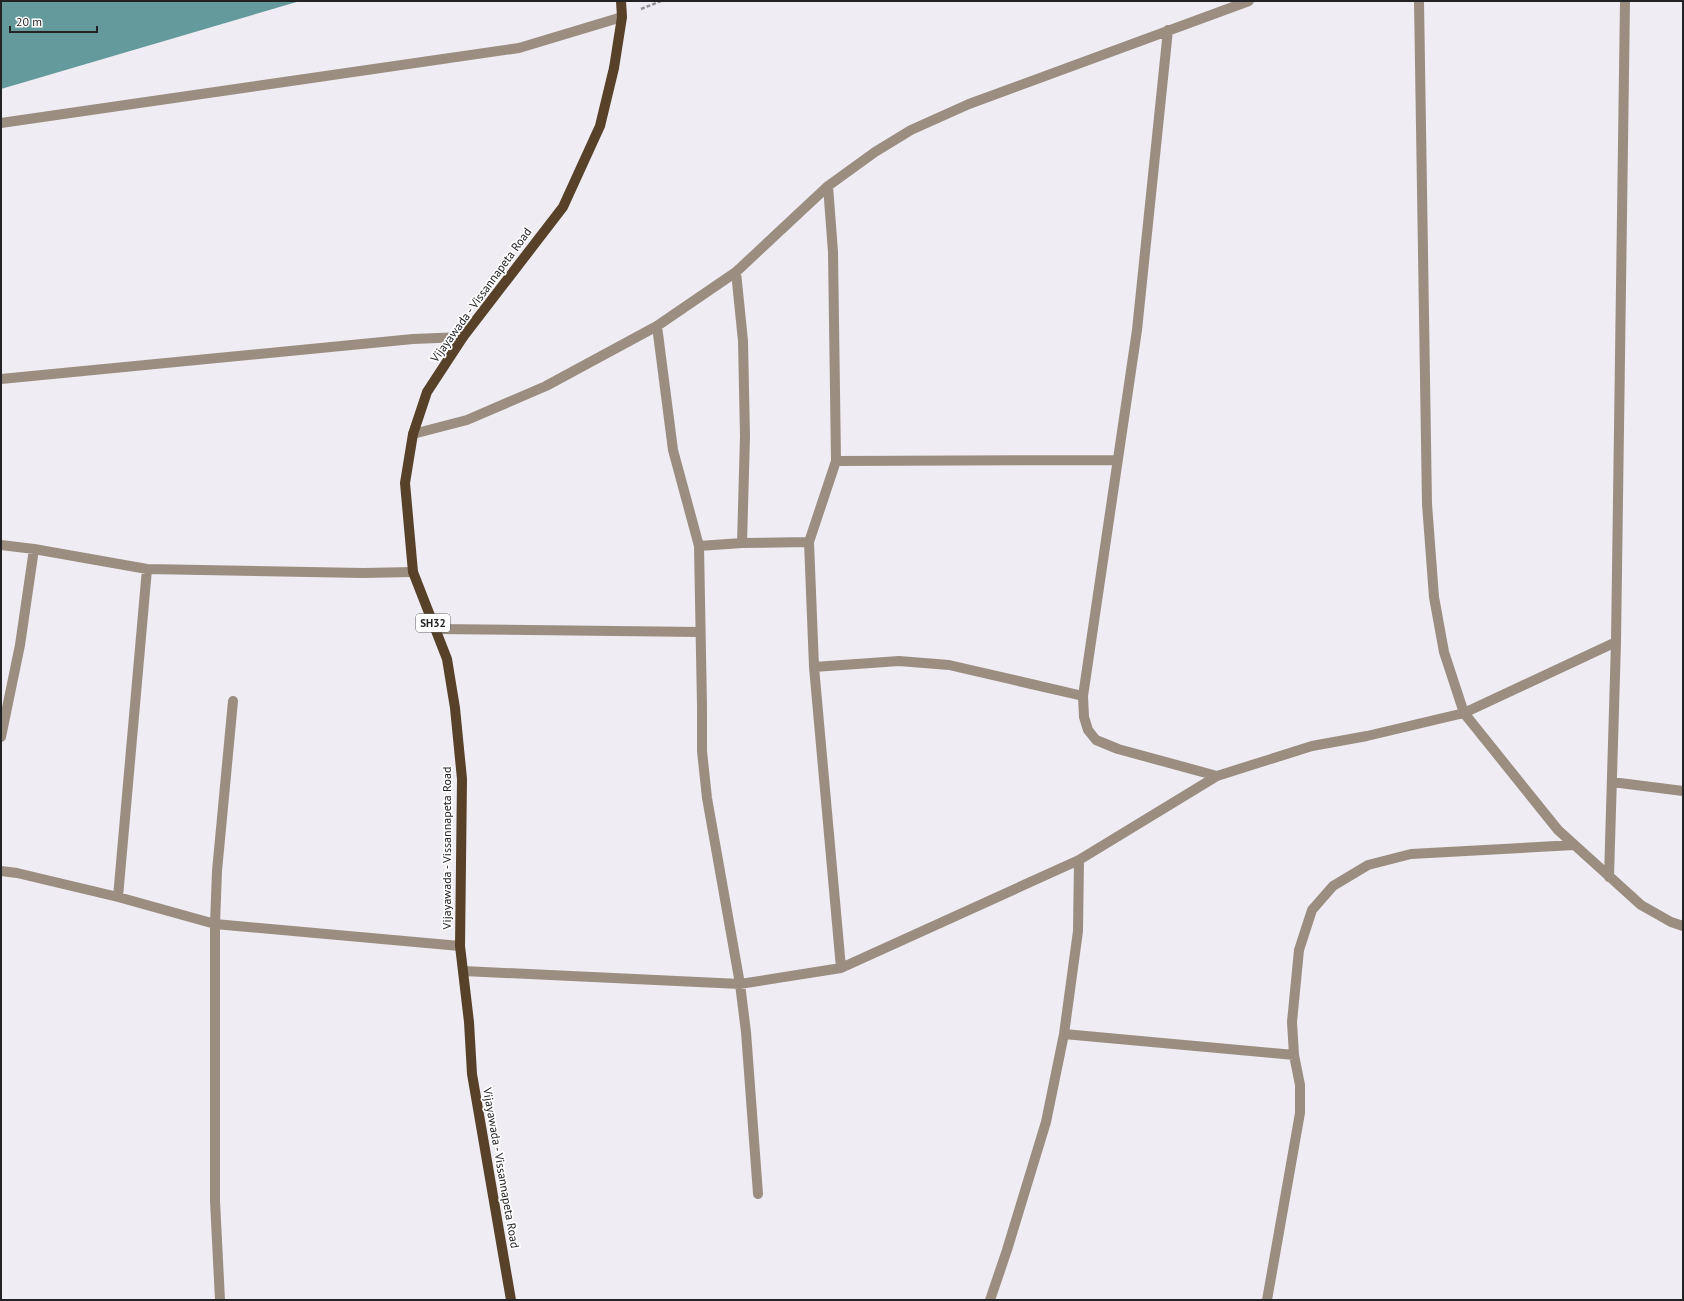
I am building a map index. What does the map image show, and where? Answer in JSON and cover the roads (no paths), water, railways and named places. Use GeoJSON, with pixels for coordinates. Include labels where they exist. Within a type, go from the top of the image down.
{"type":"FeatureCollection","features":[{"type":"Feature","properties":{"kind":"main road","name":"Vijayawada - Vissannapeta Road"},"geometry":{"type":"LineString","coordinates":[[511,1300],[472,1074],[460,946],[462,779],[455,708],[447,659],[413,572],[405,483],[413,434],[427,392],[463,337],[563,207],[600,126],[614,68],[622,17],[621,1]]}},
{"type":"Feature","properties":{"kind":"street"},"geometry":{"type":"LineString","coordinates":[[413,434],[467,420],[546,386],[657,326],[736,272],[828,186],[875,152],[911,130],[969,104],[1249,1]]}},
{"type":"Feature","properties":{"kind":"street"},"geometry":{"type":"LineString","coordinates":[[1419,1],[1427,504],[1434,597],[1444,652],[1464,713],[1558,830],[1640,906],[1671,922],[1683,926]]}},
{"type":"Feature","properties":{"kind":"street"},"geometry":{"type":"LineString","coordinates":[[1609,877],[1616,642],[1625,1]]}},
{"type":"Feature","properties":{"kind":"street"},"geometry":{"type":"LineString","coordinates":[[1,123],[519,48],[622,17]]}},
{"type":"Feature","properties":{"kind":"street"},"geometry":{"type":"LineString","coordinates":[[1168,30],[1136,330],[1083,696],[1084,718],[1088,730],[1096,740],[1118,749],[1216,776]]}},
{"type":"Feature","properties":{"kind":"street"},"geometry":{"type":"LineString","coordinates":[[828,186],[833,252],[836,461],[809,542],[814,667],[841,968]]}},
{"type":"Feature","properties":{"kind":"street"},"geometry":{"type":"LineString","coordinates":[[736,272],[743,341],[745,412],[742,542]]}},
{"type":"Feature","properties":{"kind":"street"},"geometry":{"type":"LineString","coordinates":[[657,326],[673,450],[699,546],[702,751],[707,798],[740,984],[746,1032],[758,1194]]}},
{"type":"Feature","properties":{"kind":"street"},"geometry":{"type":"LineString","coordinates":[[1,379],[413,339],[463,337]]}},
{"type":"Feature","properties":{"kind":"street"},"geometry":{"type":"LineString","coordinates":[[836,461],[1116,460]]}},
{"type":"Feature","properties":{"kind":"street"},"geometry":{"type":"LineString","coordinates":[[699,546],[742,542],[809,542]]}},
{"type":"Feature","properties":{"kind":"street"},"geometry":{"type":"LineString","coordinates":[[1,544],[34,548],[147,569],[363,573],[413,572]]}},
{"type":"Feature","properties":{"kind":"street"},"geometry":{"type":"LineString","coordinates":[[1,737],[20,645],[34,548]]}},
{"type":"Feature","properties":{"kind":"street"},"geometry":{"type":"LineString","coordinates":[[118,897],[147,569]]}},
{"type":"Feature","properties":{"kind":"street"},"geometry":{"type":"LineString","coordinates":[[435,629],[700,632]]}},
{"type":"Feature","properties":{"kind":"street"},"geometry":{"type":"LineString","coordinates":[[463,971],[740,984],[841,968],[1079,860],[1216,776],[1312,746],[1367,736],[1464,713],[1616,642]]}},
{"type":"Feature","properties":{"kind":"street"},"geometry":{"type":"LineString","coordinates":[[814,667],[899,661],[949,665],[1083,696]]}},
{"type":"Feature","properties":{"kind":"street"},"geometry":{"type":"LineString","coordinates":[[220,1300],[215,1201],[215,924],[217,871],[234,701]]}},
{"type":"Feature","properties":{"kind":"street"},"geometry":{"type":"LineString","coordinates":[[1612,782],[1683,791]]}},
{"type":"Feature","properties":{"kind":"street"},"geometry":{"type":"LineString","coordinates":[[1267,1300],[1300,1113],[1300,1085],[1294,1055],[1292,1022],[1299,950],[1312,910],[1333,886],[1368,865],[1411,854],[1574,845]]}},
{"type":"Feature","properties":{"kind":"street"},"geometry":{"type":"LineString","coordinates":[[990,1300],[1007,1250],[1046,1122],[1064,1034],[1078,931],[1079,860]]}},
{"type":"Feature","properties":{"kind":"street"},"geometry":{"type":"LineString","coordinates":[[1,871],[17,873],[118,897],[215,924],[460,946]]}},
{"type":"Feature","properties":{"kind":"street"},"geometry":{"type":"LineString","coordinates":[[1064,1034],[1294,1055]]}},
{"type":"Feature","properties":{"kind":"water"},"geometry":{"type":"Polygon","coordinates":[[[1,1],[300,1],[1,89],[1,1]]]}}]}
